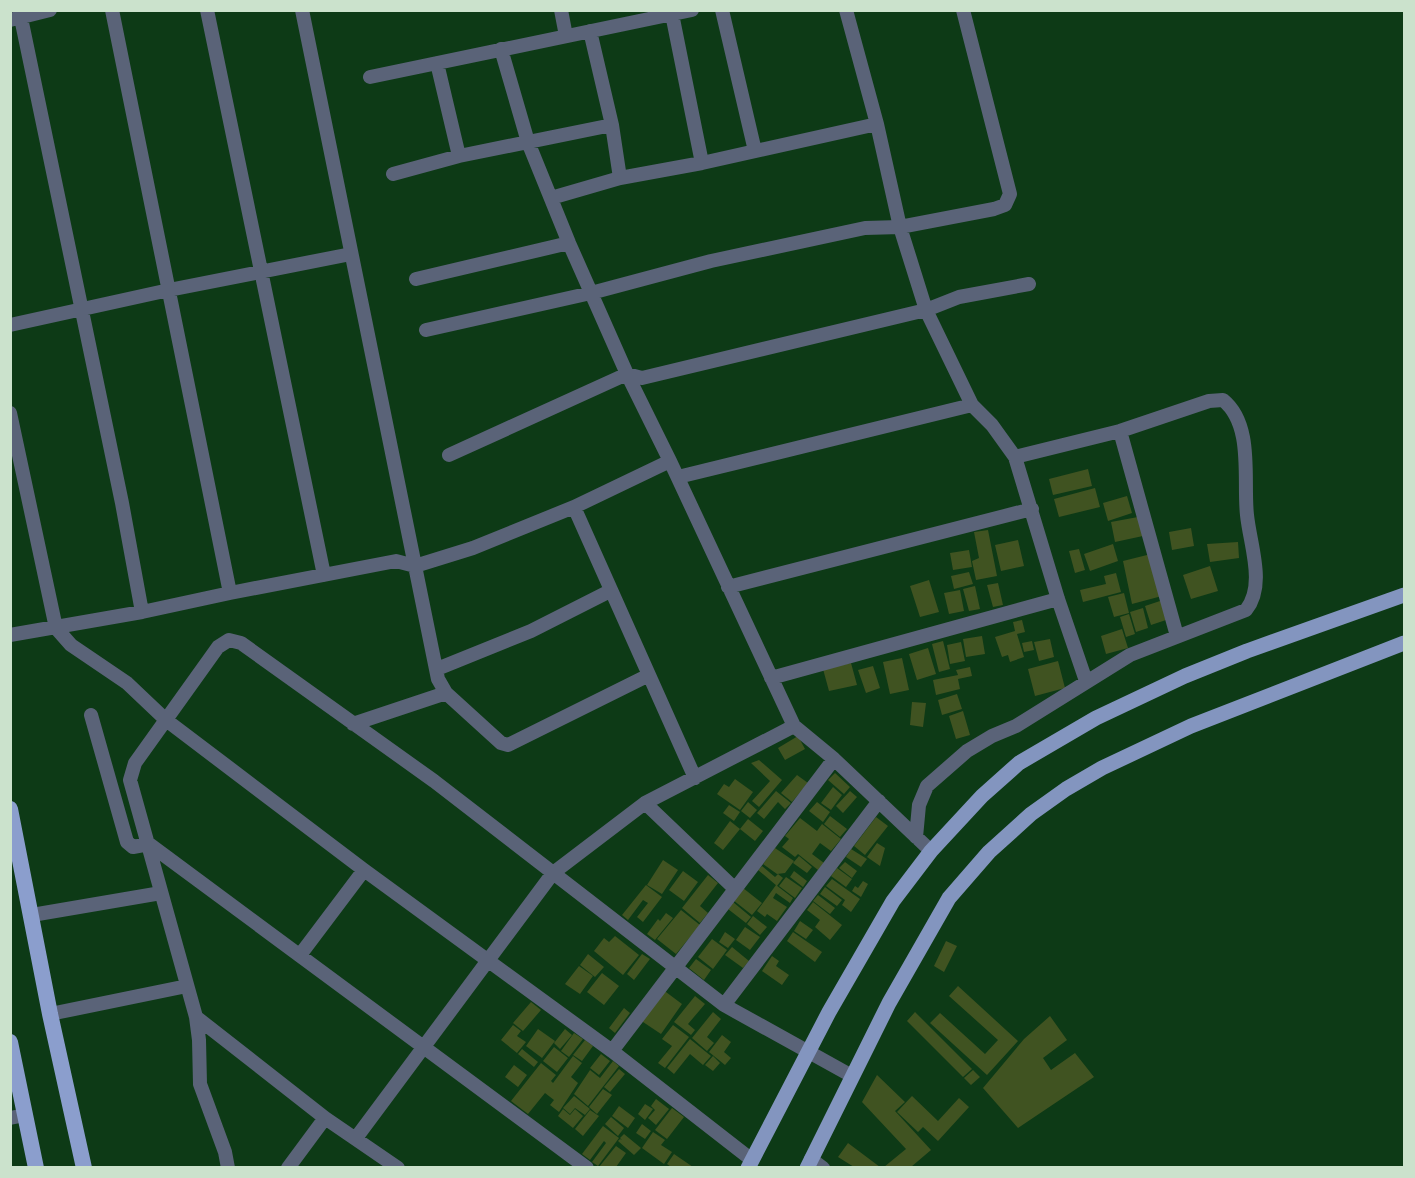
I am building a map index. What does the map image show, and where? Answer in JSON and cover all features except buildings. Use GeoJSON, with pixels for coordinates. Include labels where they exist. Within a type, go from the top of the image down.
{"type":"FeatureCollection","features":[{"type":"Feature","properties":{"kind":"highway"},"geometry":{"type":"LineString","coordinates":[[10,809],[50,1014],[84,1167]]}},
{"type":"Feature","properties":{"kind":"highway"},"geometry":{"type":"LineString","coordinates":[[10,1042],[18,1117],[36,1167]]}},
{"type":"Feature","properties":{"kind":"main road"},"geometry":{"type":"LineString","coordinates":[[750,1164],[809,1051],[893,901],[931,851],[982,796],[1019,763],[1096,718],[1216,664],[1404,595]]}},
{"type":"Feature","properties":{"kind":"main road"},"geometry":{"type":"LineString","coordinates":[[814,1164],[852,1076],[914,958],[949,898],[989,852],[1031,814],[1066,789],[1102,768],[1191,726],[1404,643]]}},
{"type":"Feature","properties":{"kind":"street"},"geometry":{"type":"LineString","coordinates":[[50,10],[16,19],[81,310],[122,503],[142,612]]}},
{"type":"Feature","properties":{"kind":"street"},"geometry":{"type":"LineString","coordinates":[[112,10],[230,592]]}},
{"type":"Feature","properties":{"kind":"street"},"geometry":{"type":"LineString","coordinates":[[207,10],[324,575]]}},
{"type":"Feature","properties":{"kind":"street"},"geometry":{"type":"LineString","coordinates":[[302,10],[438,679],[446,693],[501,743],[508,745],[648,675]]}},
{"type":"Feature","properties":{"kind":"street"},"geometry":{"type":"LineString","coordinates":[[561,10],[566,36]]}},
{"type":"Feature","properties":{"kind":"street"},"geometry":{"type":"LineString","coordinates":[[370,77],[692,10]]}},
{"type":"Feature","properties":{"kind":"street"},"geometry":{"type":"LineString","coordinates":[[722,10],[755,151]]}},
{"type":"Feature","properties":{"kind":"street"},"geometry":{"type":"LineString","coordinates":[[846,10],[877,124],[900,227],[926,310],[972,405],[992,425],[1015,457],[1086,681]]}},
{"type":"Feature","properties":{"kind":"street"},"geometry":{"type":"LineString","coordinates":[[426,330],[591,293],[711,261],[854,230],[900,227],[1005,205],[1010,194],[963,10]]}},
{"type":"Feature","properties":{"kind":"street"},"geometry":{"type":"LineString","coordinates":[[672,14],[702,163]]}},
{"type":"Feature","properties":{"kind":"street"},"geometry":{"type":"LineString","coordinates":[[590,31],[612,125],[620,178]]}},
{"type":"Feature","properties":{"kind":"street"},"geometry":{"type":"LineString","coordinates":[[501,49],[528,142],[569,243],[627,374],[678,477],[794,726],[834,759],[931,851]]}},
{"type":"Feature","properties":{"kind":"street"},"geometry":{"type":"LineString","coordinates":[[436,63],[459,156]]}},
{"type":"Feature","properties":{"kind":"street"},"geometry":{"type":"LineString","coordinates":[[552,198],[620,178],[702,163],[877,124]]}},
{"type":"Feature","properties":{"kind":"street"},"geometry":{"type":"LineString","coordinates":[[393,174],[459,156],[612,125]]}},
{"type":"Feature","properties":{"kind":"street"},"geometry":{"type":"LineString","coordinates":[[416,279],[569,243]]}},
{"type":"Feature","properties":{"kind":"street"},"geometry":{"type":"LineString","coordinates":[[10,325],[169,290],[351,254]]}},
{"type":"Feature","properties":{"kind":"street"},"geometry":{"type":"LineString","coordinates":[[449,455],[627,374],[642,378],[926,310],[959,297],[1029,284]]}},
{"type":"Feature","properties":{"kind":"street"},"geometry":{"type":"LineString","coordinates":[[916,837],[918,805],[927,786],[968,751],[992,736],[1016,726],[1130,655],[1246,610],[1253,602],[1256,590],[1254,555],[1246,514],[1247,468],[1240,426],[1232,407],[1223,400],[1209,401],[1120,431],[1015,457]]}},
{"type":"Feature","properties":{"kind":"street"},"geometry":{"type":"LineString","coordinates":[[678,477],[972,405]]}},
{"type":"Feature","properties":{"kind":"street"},"geometry":{"type":"LineString","coordinates":[[10,412],[56,628],[71,645],[127,683],[166,720],[364,870],[612,1051],[750,1164]]}},
{"type":"Feature","properties":{"kind":"street"},"geometry":{"type":"LineString","coordinates":[[1120,431],[1177,636]]}},
{"type":"Feature","properties":{"kind":"street"},"geometry":{"type":"LineString","coordinates":[[10,635],[142,612],[230,592],[396,561],[415,566],[473,548],[574,507],[670,461]]}},
{"type":"Feature","properties":{"kind":"street"},"geometry":{"type":"LineString","coordinates":[[574,507],[695,778]]}},
{"type":"Feature","properties":{"kind":"street"},"geometry":{"type":"LineString","coordinates":[[728,587],[1032,509]]}},
{"type":"Feature","properties":{"kind":"street"},"geometry":{"type":"LineString","coordinates":[[437,669],[531,631],[610,591]]}},
{"type":"Feature","properties":{"kind":"street"},"geometry":{"type":"LineString","coordinates":[[771,678],[1058,598]]}},
{"type":"Feature","properties":{"kind":"street"},"geometry":{"type":"LineString","coordinates":[[228,1167],[225,1152],[200,1084],[196,1017],[130,780],[135,763],[218,647],[229,640],[241,643],[434,781],[724,1005],[852,1076]]}},
{"type":"Feature","properties":{"kind":"street"},"geometry":{"type":"LineString","coordinates":[[352,724],[446,693]]}},
{"type":"Feature","properties":{"kind":"street"},"geometry":{"type":"LineString","coordinates":[[91,715],[127,842],[133,847],[149,844],[587,1167]]}},
{"type":"Feature","properties":{"kind":"street"},"geometry":{"type":"LineString","coordinates":[[356,1138],[553,873],[645,803],[794,726]]}},
{"type":"Feature","properties":{"kind":"street"},"geometry":{"type":"LineString","coordinates":[[612,1051],[834,759]]}},
{"type":"Feature","properties":{"kind":"street"},"geometry":{"type":"LineString","coordinates":[[724,1005],[879,801]]}},
{"type":"Feature","properties":{"kind":"street"},"geometry":{"type":"LineString","coordinates":[[645,803],[734,888]]}},
{"type":"Feature","properties":{"kind":"street"},"geometry":{"type":"LineString","coordinates":[[300,955],[364,870]]}},
{"type":"Feature","properties":{"kind":"street"},"geometry":{"type":"LineString","coordinates":[[32,915],[161,893]]}},
{"type":"Feature","properties":{"kind":"street"},"geometry":{"type":"LineString","coordinates":[[50,1014],[187,986]]}},
{"type":"Feature","properties":{"kind":"street"},"geometry":{"type":"LineString","coordinates":[[196,1017],[325,1118],[394,1166]]}},
{"type":"Feature","properties":{"kind":"street"},"geometry":{"type":"LineString","coordinates":[[288,1167],[325,1118]]}}]}
